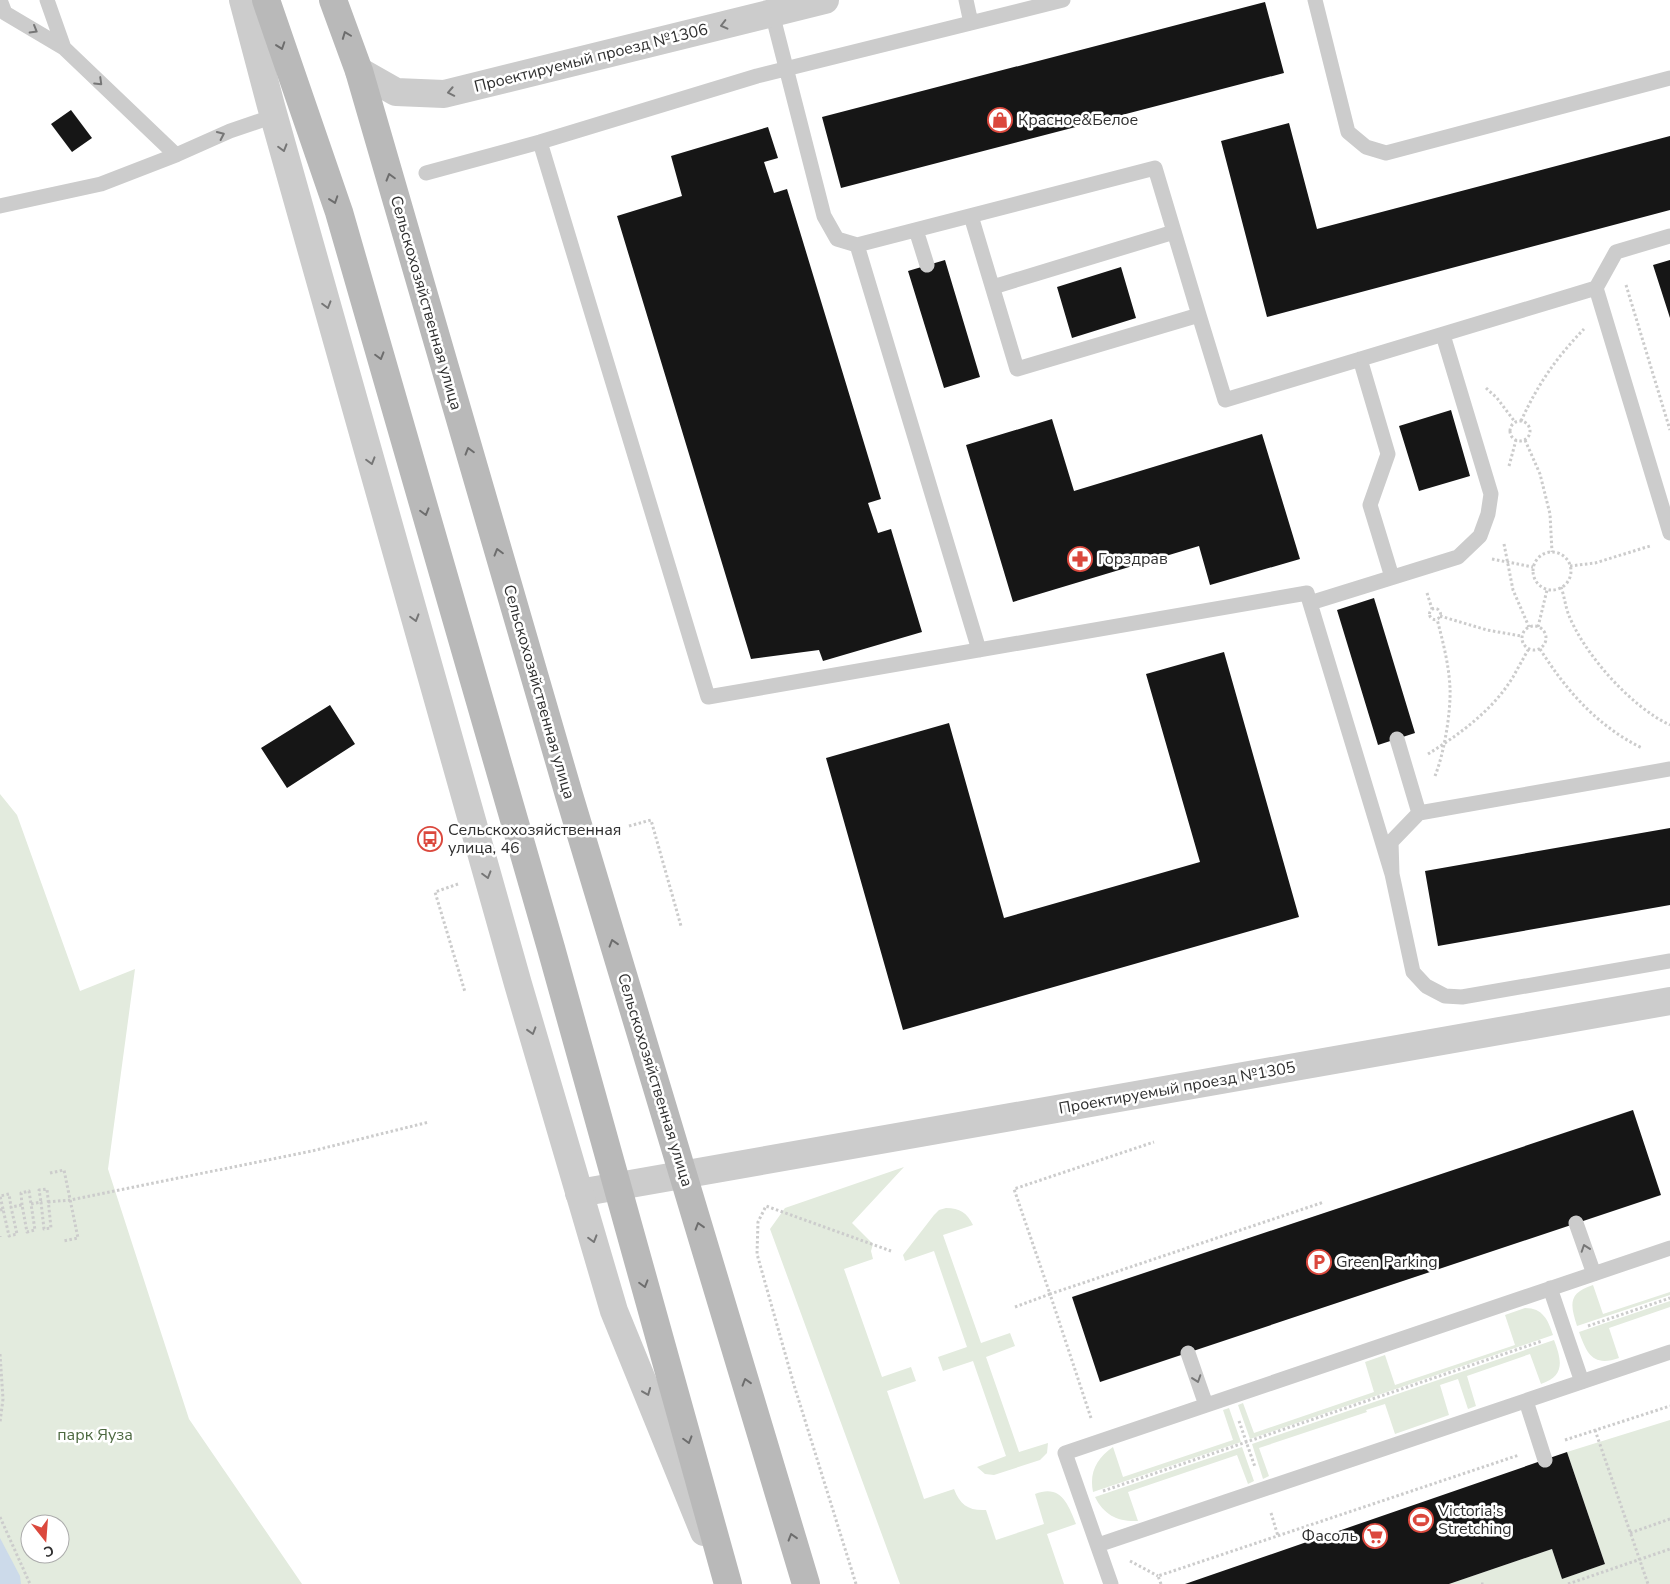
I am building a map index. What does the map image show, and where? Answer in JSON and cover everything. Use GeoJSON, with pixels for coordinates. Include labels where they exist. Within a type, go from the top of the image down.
{"type":"FeatureCollection","features":[{"type":"Feature","properties":{"kind":"main road"},"geometry":{"type":"LineString","coordinates":[[266,0],[339,212],[551,948],[726,1584]]}},
{"type":"Feature","properties":{"kind":"main road","name":"Сельскохозяйственная улица"},"geometry":{"type":"LineString","coordinates":[[333,0],[360,71],[569,795],[806,1584]]}},
{"type":"Feature","properties":{"kind":"street"},"geometry":{"type":"LineString","coordinates":[[243,0],[512,966],[614,1311],[726,1584]]}},
{"type":"Feature","properties":{"kind":"street","name":"Проектируемый проезд №1306"},"geometry":{"type":"LineString","coordinates":[[360,71],[396,92],[444,94],[825,0]]}},
{"type":"Feature","properties":{"kind":"street","name":"Проектируемый проезд №1305"},"geometry":{"type":"LineString","coordinates":[[579,1193],[1670,1001]]}},
{"type":"Feature","properties":{"kind":"lane"},"geometry":{"type":"LineString","coordinates":[[0,0],[4,13],[64,48],[176,155]]}},
{"type":"Feature","properties":{"kind":"lane"},"geometry":{"type":"LineString","coordinates":[[47,0],[64,48]]}},
{"type":"Feature","properties":{"kind":"lane"},"geometry":{"type":"LineString","coordinates":[[966,0],[971,23]]}},
{"type":"Feature","properties":{"kind":"lane"},"geometry":{"type":"LineString","coordinates":[[426,173],[540,142],[757,76],[1064,0]]}},
{"type":"Feature","properties":{"kind":"lane"},"geometry":{"type":"LineString","coordinates":[[1315,0],[1348,132],[1366,147],[1386,154],[1670,78]]}},
{"type":"Feature","properties":{"kind":"lane"},"geometry":{"type":"LineString","coordinates":[[772,13],[824,216],[837,240],[857,245],[1155,168],[1225,400],[1596,288],[1616,252],[1670,236]]}},
{"type":"Feature","properties":{"kind":"lane"},"geometry":{"type":"LineString","coordinates":[[0,206],[101,184],[176,155],[230,131],[274,116]]}},
{"type":"Feature","properties":{"kind":"lane"},"geometry":{"type":"LineString","coordinates":[[540,142],[708,697],[1307,593],[1392,874],[1413,972],[1426,986],[1446,996],[1462,997],[1670,960]]}},
{"type":"Feature","properties":{"kind":"lane"},"geometry":{"type":"LineString","coordinates":[[971,216],[1017,369],[1199,315]]}},
{"type":"Feature","properties":{"kind":"lane"},"geometry":{"type":"LineString","coordinates":[[916,230],[926,265]]}},
{"type":"Feature","properties":{"kind":"lane"},"geometry":{"type":"LineString","coordinates":[[993,287],[1174,232]]}},
{"type":"Feature","properties":{"kind":"lane"},"geometry":{"type":"LineString","coordinates":[[857,245],[979,650]]}},
{"type":"Feature","properties":{"kind":"lane"},"geometry":{"type":"LineString","coordinates":[[1596,288],[1670,533]]}},
{"type":"Feature","properties":{"kind":"lane"},"geometry":{"type":"LineString","coordinates":[[1310,603],[1458,557],[1480,536],[1488,514],[1491,494],[1443,334]]}},
{"type":"Feature","properties":{"kind":"lane"},"geometry":{"type":"LineString","coordinates":[[1360,359],[1388,454],[1370,504],[1392,577]]}},
{"type":"Feature","properties":{"kind":"lane"},"geometry":{"type":"LineString","coordinates":[[1396,739],[1419,813]]}},
{"type":"Feature","properties":{"kind":"lane"},"geometry":{"type":"LineString","coordinates":[[1392,874],[1391,842],[1419,813],[1670,769]]}},
{"type":"Feature","properties":{"kind":"lane"},"geometry":{"type":"LineString","coordinates":[[1576,1223],[1594,1274]]}},
{"type":"Feature","properties":{"kind":"lane"},"geometry":{"type":"LineString","coordinates":[[1111,1584],[1065,1453],[1670,1248]]}},
{"type":"Feature","properties":{"kind":"lane"},"geometry":{"type":"LineString","coordinates":[[1550,1288],[1582,1382]]}},
{"type":"Feature","properties":{"kind":"lane"},"geometry":{"type":"LineString","coordinates":[[1098,1545],[1670,1352]]}},
{"type":"Feature","properties":{"kind":"lane"},"geometry":{"type":"LineString","coordinates":[[1188,1354],[1206,1405]]}},
{"type":"Feature","properties":{"kind":"lane"},"geometry":{"type":"LineString","coordinates":[[1526,1401],[1543,1454]]}},
{"type":"Feature","properties":{"kind":"path"},"geometry":{"type":"LineString","coordinates":[[1616,252],[1670,430]]}},
{"type":"Feature","properties":{"kind":"path"},"geometry":{"type":"LineString","coordinates":[[1522,421],[1533,396],[1550,367],[1602,309]]}},
{"type":"Feature","properties":{"kind":"path"},"geometry":{"type":"LineString","coordinates":[[1522,421],[1527,423],[1530,429],[1530,436],[1525,440],[1519,441],[1510,433],[1510,426],[1515,422],[1522,421]]}},
{"type":"Feature","properties":{"kind":"path"},"geometry":{"type":"LineString","coordinates":[[1508,474],[1516,440]]}},
{"type":"Feature","properties":{"kind":"path"},"geometry":{"type":"LineString","coordinates":[[1525,440],[1542,482],[1550,514],[1552,552]]}},
{"type":"Feature","properties":{"kind":"path"},"geometry":{"type":"LineString","coordinates":[[1504,539],[1513,590],[1529,627]]}},
{"type":"Feature","properties":{"kind":"path"},"geometry":{"type":"LineString","coordinates":[[1570,566],[1595,563],[1651,545]]}},
{"type":"Feature","properties":{"kind":"path"},"geometry":{"type":"LineString","coordinates":[[1462,552],[1534,567]]}},
{"type":"Feature","properties":{"kind":"path"},"geometry":{"type":"LineString","coordinates":[[1556,552],[1565,557],[1570,566],[1570,576],[1566,584],[1557,590],[1547,590],[1539,585],[1534,576],[1534,567],[1538,558],[1546,553],[1556,552]]}},
{"type":"Feature","properties":{"kind":"path"},"geometry":{"type":"LineString","coordinates":[[1561,587],[1569,613],[1585,644],[1604,671],[1659,720],[1670,725]]}},
{"type":"Feature","properties":{"kind":"path"},"geometry":{"type":"LineString","coordinates":[[1538,627],[1547,590]]}},
{"type":"Feature","properties":{"kind":"path"},"geometry":{"type":"LineString","coordinates":[[1419,813],[1437,771],[1444,744],[1450,689],[1438,618],[1521,636]]}},
{"type":"Feature","properties":{"kind":"path"},"geometry":{"type":"LineString","coordinates":[[1532,626],[1538,627],[1545,633],[1546,641],[1540,649],[1535,651],[1528,650],[1522,644],[1521,636],[1525,629],[1532,626]]}},
{"type":"Feature","properties":{"kind":"path"},"geometry":{"type":"LineString","coordinates":[[1540,649],[1560,678],[1598,720],[1629,741],[1645,749]]}},
{"type":"Feature","properties":{"kind":"path"},"geometry":{"type":"LineString","coordinates":[[1405,767],[1444,744],[1484,713],[1512,678],[1528,650]]}},
{"type":"Feature","properties":{"kind":"path"},"geometry":{"type":"LineString","coordinates":[[629,826],[651,820],[681,926]]}},
{"type":"Feature","properties":{"kind":"path"},"geometry":{"type":"LineString","coordinates":[[458,884],[435,892],[465,992]]}},
{"type":"Feature","properties":{"kind":"path"},"geometry":{"type":"LineString","coordinates":[[48,1202],[70,1200],[292,1156],[429,1122]]}},
{"type":"Feature","properties":{"kind":"path"},"geometry":{"type":"LineString","coordinates":[[1091,1419],[1014,1189],[1154,1142]]}},
{"type":"Feature","properties":{"kind":"path"},"geometry":{"type":"LineString","coordinates":[[50,1173],[64,1170],[78,1238],[63,1241]]}},
{"type":"Feature","properties":{"kind":"path"},"geometry":{"type":"LineString","coordinates":[[39,1190],[47,1190],[48,1202],[51,1228],[44,1229],[39,1190]]}},
{"type":"Feature","properties":{"kind":"path"},"geometry":{"type":"LineString","coordinates":[[29,1192],[31,1204],[35,1230],[27,1232],[21,1193],[29,1192]]}},
{"type":"Feature","properties":{"kind":"path"},"geometry":{"type":"LineString","coordinates":[[9,1194],[11,1207],[17,1234],[9,1236],[0,1196],[9,1194]]}},
{"type":"Feature","properties":{"kind":"path"},"geometry":{"type":"LineString","coordinates":[[31,1204],[40,1202]]}},
{"type":"Feature","properties":{"kind":"path"},"geometry":{"type":"LineString","coordinates":[[1015,1307],[1324,1202]]}},
{"type":"Feature","properties":{"kind":"path"},"geometry":{"type":"LineString","coordinates":[[11,1207],[22,1205]]}},
{"type":"Feature","properties":{"kind":"path"},"geometry":{"type":"LineString","coordinates":[[856,1584],[794,1385],[757,1254],[758,1222],[766,1206],[891,1251]]}},
{"type":"Feature","properties":{"kind":"path"},"geometry":{"type":"LineString","coordinates":[[1081,1499],[1670,1298]]}},
{"type":"Feature","properties":{"kind":"path"},"geometry":{"type":"LineString","coordinates":[[0,1354],[3,1399],[0,1422]]}},
{"type":"Feature","properties":{"kind":"path"},"geometry":{"type":"LineString","coordinates":[[1231,1396],[1278,1536]]}},
{"type":"Feature","properties":{"kind":"path"},"geometry":{"type":"LineString","coordinates":[[1161,1584],[1158,1576],[1278,1536],[1543,1454],[1596,1430],[1670,1406]]}},
{"type":"Feature","properties":{"kind":"path"},"geometry":{"type":"LineString","coordinates":[[1596,1430],[1648,1584]]}},
{"type":"Feature","properties":{"kind":"path"},"geometry":{"type":"LineString","coordinates":[[0,1517],[30,1584]]}},
{"type":"Feature","properties":{"kind":"path"},"geometry":{"type":"LineString","coordinates":[[1630,1533],[1670,1519]]}},
{"type":"Feature","properties":{"kind":"path"},"geometry":{"type":"LineString","coordinates":[[1568,1584],[1670,1549]]}},
{"type":"Feature","properties":{"kind":"green space","name":"парк Яуза"},"geometry":{"type":"Polygon","coordinates":[[[0,794],[17,815],[80,991],[135,969],[108,1169],[189,1419],[302,1584],[0,1584],[0,794]]]}},
{"type":"Feature","properties":{"kind":"green space"},"geometry":{"type":"Polygon","coordinates":[[[904,1167],[852,1223],[873,1244],[871,1251],[873,1259],[844,1269],[882,1377],[911,1367],[916,1381],[887,1391],[924,1499],[954,1489],[959,1499],[966,1506],[986,1510],[996,1540],[1044,1524],[1035,1494],[1051,1492],[1057,1494],[1070,1509],[1076,1524],[1047,1534],[1064,1584],[900,1584],[770,1229],[785,1208],[904,1167]]]}},
{"type":"Feature","properties":{"kind":"green space"},"geometry":{"type":"Polygon","coordinates":[[[946,1208],[962,1212],[973,1225],[943,1235],[981,1343],[1010,1333],[1015,1346],[986,1357],[1019,1452],[1048,1443],[1047,1453],[1040,1460],[994,1475],[985,1474],[977,1467],[1006,1456],[973,1361],[943,1371],[938,1357],[967,1347],[934,1251],[905,1261],[903,1255],[934,1215],[939,1210],[946,1208]]]}},
{"type":"Feature","properties":{"kind":"green space"},"geometry":{"type":"Polygon","coordinates":[[[1593,1285],[1603,1314],[1670,1292],[1670,1295],[1577,1326],[1572,1305],[1573,1300],[1579,1292],[1593,1285]]]}},
{"type":"Feature","properties":{"kind":"green space"},"geometry":{"type":"Polygon","coordinates":[[[1670,1301],[1670,1307],[1609,1328],[1619,1358],[1603,1361],[1597,1360],[1592,1357],[1585,1347],[1579,1332],[1670,1301]]]}},
{"type":"Feature","properties":{"kind":"green space"},"geometry":{"type":"Polygon","coordinates":[[[1525,1308],[1536,1310],[1544,1316],[1553,1335],[1250,1439],[1238,1405],[1243,1403],[1254,1433],[1374,1392],[1365,1362],[1385,1355],[1395,1385],[1515,1345],[1505,1315],[1525,1308]]]}},
{"type":"Feature","properties":{"kind":"green space"},"geometry":{"type":"Polygon","coordinates":[[[1554,1340],[1559,1355],[1560,1367],[1558,1372],[1549,1381],[1541,1384],[1530,1354],[1467,1376],[1476,1406],[1468,1409],[1458,1379],[1440,1385],[1449,1415],[1395,1434],[1385,1404],[1366,1410],[1367,1412],[1259,1448],[1269,1476],[1263,1479],[1252,1444],[1554,1340]]]}},
{"type":"Feature","properties":{"kind":"green space"},"geometry":{"type":"Polygon","coordinates":[[[1229,1408],[1241,1442],[1093,1492],[1093,1472],[1107,1451],[1113,1447],[1123,1477],[1233,1440],[1223,1410],[1229,1408]]]}},
{"type":"Feature","properties":{"kind":"green space"},"geometry":{"type":"Polygon","coordinates":[[[1670,1420],[1670,1584],[1449,1584],[1552,1549],[1562,1579],[1605,1564],[1567,1452],[1670,1420]]]}},
{"type":"Feature","properties":{"kind":"green space"},"geometry":{"type":"Polygon","coordinates":[[[1242,1447],[1254,1481],[1248,1484],[1237,1455],[1128,1492],[1138,1521],[1118,1519],[1112,1516],[1107,1513],[1095,1497],[1242,1447]]]}},
{"type":"Feature","properties":{"kind":"water"},"geometry":{"type":"Polygon","coordinates":[[[0,1538],[20,1576],[21,1584],[0,1584],[0,1538]]]}},
{"type":"Feature","properties":{"kind":"building"},"geometry":{"type":"Polygon","coordinates":[[[1265,2],[1284,73],[841,188],[822,117],[1265,2]]]}},
{"type":"Feature","properties":{"kind":"building"},"geometry":{"type":"Polygon","coordinates":[[[71,110],[92,138],[72,152],[51,124],[71,110]]]}},
{"type":"Feature","properties":{"kind":"building"},"geometry":{"type":"Polygon","coordinates":[[[1289,123],[1317,229],[1670,136],[1670,210],[1267,317],[1221,141],[1289,123]]]}},
{"type":"Feature","properties":{"kind":"building"},"geometry":{"type":"Polygon","coordinates":[[[768,127],[778,158],[764,162],[774,193],[787,189],[881,499],[868,503],[878,533],[891,529],[922,632],[823,661],[819,650],[751,659],[617,216],[682,196],[671,156],[768,127]]]}},
{"type":"Feature","properties":{"kind":"building"},"geometry":{"type":"Polygon","coordinates":[[[945,260],[980,377],[944,388],[908,271],[945,260]]]}},
{"type":"Feature","properties":{"kind":"building"},"geometry":{"type":"Polygon","coordinates":[[[1670,260],[1670,318],[1653,265],[1670,260]]]}},
{"type":"Feature","properties":{"kind":"building"},"geometry":{"type":"Polygon","coordinates":[[[1121,267],[1136,318],[1072,338],[1057,287],[1121,267]]]}},
{"type":"Feature","properties":{"kind":"building"},"geometry":{"type":"Polygon","coordinates":[[[1451,410],[1470,476],[1419,491],[1399,426],[1451,410]]]}},
{"type":"Feature","properties":{"kind":"building"},"geometry":{"type":"Polygon","coordinates":[[[1052,419],[1074,491],[1262,434],[1300,559],[1210,585],[1199,546],[1013,602],[966,445],[1052,419]]]}},
{"type":"Feature","properties":{"kind":"building"},"geometry":{"type":"Polygon","coordinates":[[[1374,598],[1415,733],[1378,745],[1337,610],[1374,598]]]}},
{"type":"Feature","properties":{"kind":"building"},"geometry":{"type":"Polygon","coordinates":[[[1224,652],[1299,917],[903,1030],[826,758],[949,723],[1004,918],[1200,862],[1146,674],[1224,652]]]}},
{"type":"Feature","properties":{"kind":"building"},"geometry":{"type":"Polygon","coordinates":[[[330,705],[355,744],[287,788],[261,748],[330,705]]]}},
{"type":"Feature","properties":{"kind":"building"},"geometry":{"type":"Polygon","coordinates":[[[1670,828],[1670,905],[1438,946],[1425,871],[1670,828]]]}},
{"type":"Feature","properties":{"kind":"building","name":"Green Parking"},"geometry":{"type":"Polygon","coordinates":[[[1633,1110],[1661,1195],[1100,1382],[1072,1297],[1633,1110]]]}},
{"type":"Feature","properties":{"kind":"building"},"geometry":{"type":"Polygon","coordinates":[[[1567,1452],[1605,1564],[1562,1579],[1552,1549],[1449,1584],[1185,1584],[1567,1452]]]}},
{"type":"Feature","properties":{"kind":"place","name":"Красное&Белое"},"geometry":{"type":"Point","coordinates":[1000,120]}},
{"type":"Feature","properties":{"kind":"place","name":"Горздрав"},"geometry":{"type":"Point","coordinates":[1080,559]}},
{"type":"Feature","properties":{"kind":"place","name":"Сельскохозяйственная улица, 46"},"geometry":{"type":"Point","coordinates":[430,839]}},
{"type":"Feature","properties":{"kind":"place","name":"Green Parking"},"geometry":{"type":"Point","coordinates":[1319,1262]}},
{"type":"Feature","properties":{"kind":"place","name":"Victoria's Stretching"},"geometry":{"type":"Point","coordinates":[1421,1520]}},
{"type":"Feature","properties":{"kind":"place","name":"Фасоль"},"geometry":{"type":"Point","coordinates":[1375,1536]}}]}
